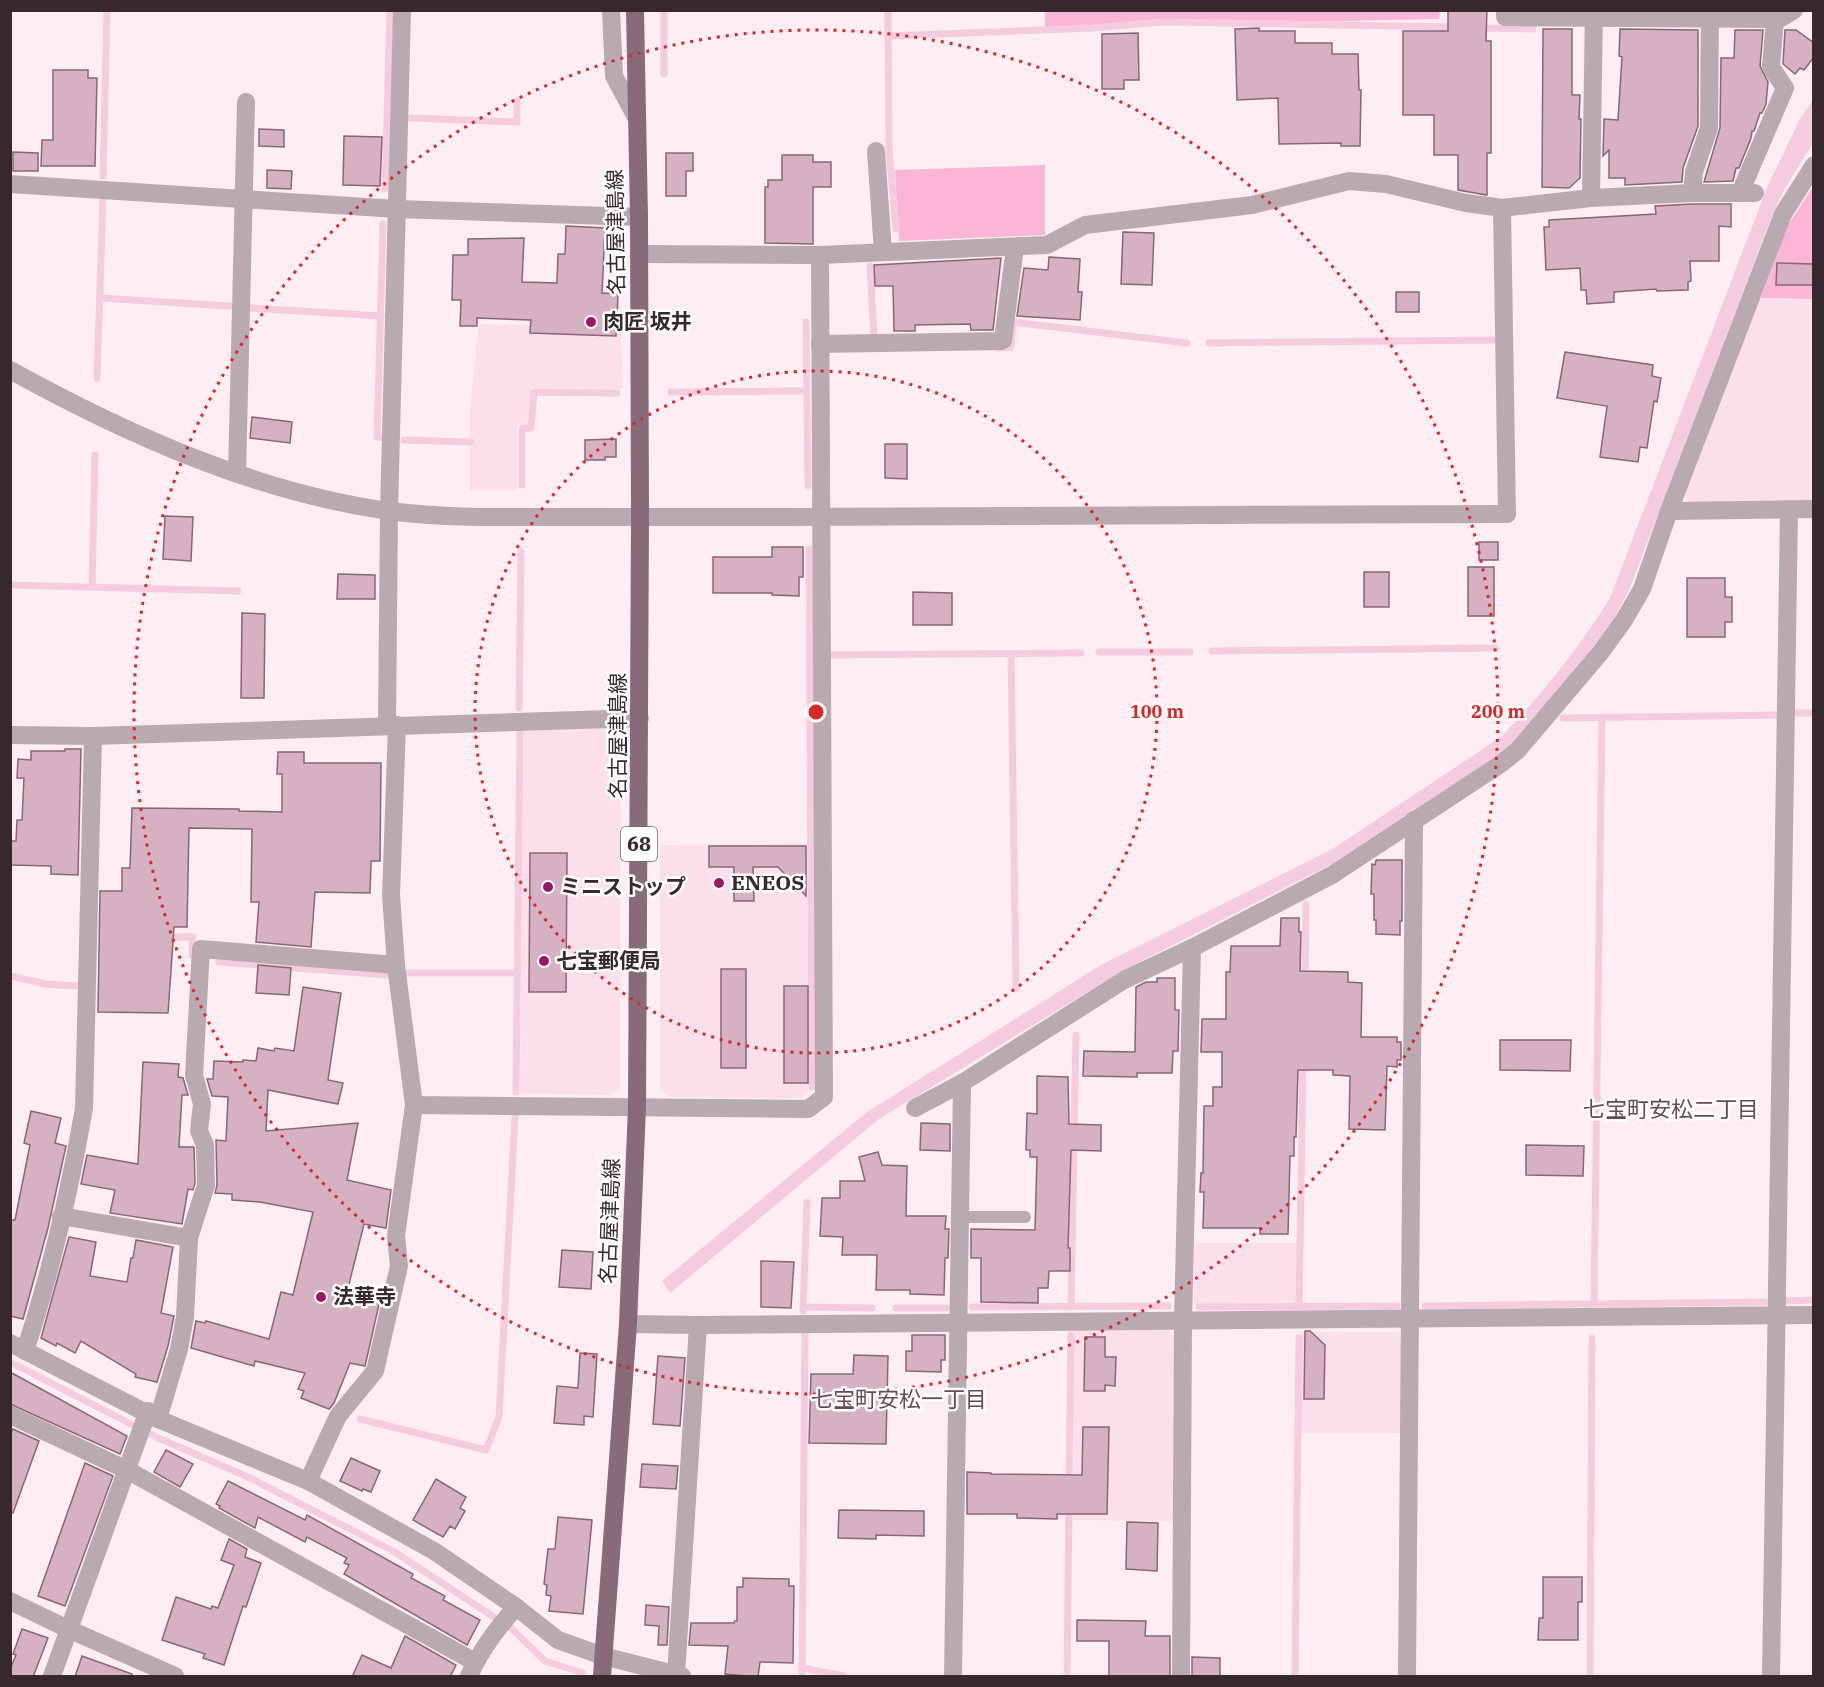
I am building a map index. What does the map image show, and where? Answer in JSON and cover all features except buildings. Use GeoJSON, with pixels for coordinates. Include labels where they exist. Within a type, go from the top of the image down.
{"type":"FeatureCollection","features":[{"type":"Feature","properties":{"kind":"main road","name":"名古屋津島線"},"geometry":{"type":"LineString","coordinates":[[602,1677],[628,1324],[637,1107],[640,517],[639,217],[635,10]]}},
{"type":"Feature","properties":{"kind":"street"},"geometry":{"type":"LineString","coordinates":[[308,1481],[338,1416],[375,1371],[399,1266],[396,1236],[414,1105],[396,965],[391,895],[392,725],[389,511],[402,10]]}},
{"type":"Feature","properties":{"kind":"street"},"geometry":{"type":"LineString","coordinates":[[611,10],[614,76],[637,119]]}},
{"type":"Feature","properties":{"kind":"street"},"geometry":{"type":"LineString","coordinates":[[1505,10],[1505,17],[1710,14],[1775,19],[1794,10]]}},
{"type":"Feature","properties":{"kind":"street"},"geometry":{"type":"LineString","coordinates":[[1591,198],[1594,14]]}},
{"type":"Feature","properties":{"kind":"street"},"geometry":{"type":"LineString","coordinates":[[1692,193],[1694,172],[1709,128],[1710,14]]}},
{"type":"Feature","properties":{"kind":"street"},"geometry":{"type":"LineString","coordinates":[[639,254],[820,255],[1047,244],[1085,225],[1252,205],[1349,181],[1386,184],[1466,203],[1502,208],[1591,198],[1748,193],[1785,88],[1771,67],[1775,19]]}},
{"type":"Feature","properties":{"kind":"street"},"geometry":{"type":"LineString","coordinates":[[237,474],[246,102]]}},
{"type":"Feature","properties":{"kind":"street"},"geometry":{"type":"LineString","coordinates":[[876,152],[883,252]]}},
{"type":"Feature","properties":{"kind":"street"},"geometry":{"type":"LineString","coordinates":[[915,1108],[962,1083],[1124,980],[1192,948],[1332,875],[1518,750],[1601,652],[1642,590],[1669,511],[1783,214],[1814,165]]}},
{"type":"Feature","properties":{"kind":"street"},"geometry":{"type":"LineString","coordinates":[[10,184],[397,210],[639,217]]}},
{"type":"Feature","properties":{"kind":"street"},"geometry":{"type":"LineString","coordinates":[[10,370],[58,397],[130,432],[237,474],[318,497],[389,511],[452,516],[640,517],[1507,514],[1502,208]]}},
{"type":"Feature","properties":{"kind":"street"},"geometry":{"type":"LineString","coordinates":[[820,344],[1001,341],[1003,340],[1015,247]]}},
{"type":"Feature","properties":{"kind":"street"},"geometry":{"type":"LineString","coordinates":[[414,1105],[808,1109],[824,1097],[820,255]]}},
{"type":"Feature","properties":{"kind":"street"},"geometry":{"type":"LineString","coordinates":[[1669,511],[1814,509]]}},
{"type":"Feature","properties":{"kind":"street"},"geometry":{"type":"LineString","coordinates":[[1771,1677],[1789,510]]}},
{"type":"Feature","properties":{"kind":"street"},"geometry":{"type":"LineString","coordinates":[[10,735],[93,736],[640,718]]}},
{"type":"Feature","properties":{"kind":"street"},"geometry":{"type":"LineString","coordinates":[[93,736],[84,1108],[76,1154],[41,1301],[18,1347],[150,1416],[308,1481],[434,1551],[513,1610],[558,1640],[603,1656],[679,1676],[698,1325]]}},
{"type":"Feature","properties":{"kind":"street"},"geometry":{"type":"LineString","coordinates":[[1407,1677],[1414,820]]}},
{"type":"Feature","properties":{"kind":"street"},"geometry":{"type":"LineString","coordinates":[[1181,1677],[1183,1321],[1192,948]]}},
{"type":"Feature","properties":{"kind":"street"},"geometry":{"type":"LineString","coordinates":[[52,1677],[138,1439],[179,1349],[185,1317],[189,1239],[206,1185],[205,1145],[199,1131],[202,1104],[194,1075],[201,949],[396,965]]}},
{"type":"Feature","properties":{"kind":"street"},"geometry":{"type":"LineString","coordinates":[[953,1677],[962,1083]]}},
{"type":"Feature","properties":{"kind":"street"},"geometry":{"type":"LineString","coordinates":[[61,1216],[189,1239]]}},
{"type":"Feature","properties":{"kind":"street"},"geometry":{"type":"LineString","coordinates":[[628,1324],[1814,1315]]}},
{"type":"Feature","properties":{"kind":"street"},"geometry":{"type":"LineString","coordinates":[[10,1415],[127,1470],[472,1669],[494,1631],[513,1610]]}},
{"type":"Feature","properties":{"kind":"street"},"geometry":{"type":"LineString","coordinates":[[10,1600],[175,1677]]}},
{"type":"Feature","properties":{"kind":"lane"},"geometry":{"type":"LineString","coordinates":[[960,1217],[1025,1217]]}},
{"type":"Feature","properties":{"kind":"shaded area"},"geometry":{"type":"Polygon","coordinates":[[[1440,10],[1439,19],[1045,27],[1045,11],[1440,10]]]}},
{"type":"Feature","properties":{"kind":"shaded area"},"geometry":{"type":"Polygon","coordinates":[[[1813,100],[1813,143],[1784,190],[1772,216],[1630,588],[1613,620],[1594,646],[1511,746],[1332,864],[1122,971],[879,1119],[670,1293],[662,1281],[867,1112],[1101,965],[1334,848],[1501,737],[1559,670],[1586,635],[1610,598],[1768,185],[1800,119],[1813,100]]]}},
{"type":"Feature","properties":{"kind":"shaded area"},"geometry":{"type":"Polygon","coordinates":[[[1045,165],[1045,235],[899,241],[895,170],[1045,165]]]}},
{"type":"Feature","properties":{"kind":"shaded area"},"geometry":{"type":"Polygon","coordinates":[[[1813,187],[1813,299],[1761,298],[1788,225],[1813,187]]]}},
{"type":"Feature","properties":{"kind":"shaded area"},"geometry":{"type":"Polygon","coordinates":[[[529,281],[619,284],[623,389],[531,388],[527,425],[517,425],[517,490],[470,490],[470,408],[479,324],[527,325],[529,281]]]}},
{"type":"Feature","properties":{"kind":"shaded area"},"geometry":{"type":"Polygon","coordinates":[[[1758,298],[1813,299],[1813,504],[1691,505],[1685,495],[1758,298]]]}},
{"type":"Feature","properties":{"kind":"shaded area"},"geometry":{"type":"Polygon","coordinates":[[[605,726],[621,738],[620,1087],[611,1095],[520,1094],[524,729],[605,726]]]}},
{"type":"Feature","properties":{"kind":"shaded area"},"geometry":{"type":"Polygon","coordinates":[[[806,844],[810,1090],[802,1098],[670,1097],[660,1090],[660,845],[806,844]]]}},
{"type":"Feature","properties":{"kind":"shaded area"},"geometry":{"type":"Polygon","coordinates":[[[1194,1243],[1298,1243],[1296,1305],[1194,1305],[1194,1243]]]}},
{"type":"Feature","properties":{"kind":"shaded area"},"geometry":{"type":"Polygon","coordinates":[[[1074,1329],[1167,1329],[1175,1338],[1173,1521],[1073,1520],[1074,1329]]]}},
{"type":"Feature","properties":{"kind":"shaded area"},"geometry":{"type":"Polygon","coordinates":[[[1300,1332],[1399,1332],[1403,1338],[1402,1433],[1300,1433],[1300,1332]]]}},
{"type":"Feature","properties":{"kind":"waterway"},"geometry":{"type":"LineString","coordinates":[[103,176],[107,10]]}},
{"type":"Feature","properties":{"kind":"waterway"},"geometry":{"type":"LineString","coordinates":[[385,189],[390,10]]}},
{"type":"Feature","properties":{"kind":"waterway"},"geometry":{"type":"LineString","coordinates":[[664,10],[664,74]]}},
{"type":"Feature","properties":{"kind":"waterway"},"geometry":{"type":"LineString","coordinates":[[888,10],[889,150],[896,229]]}},
{"type":"Feature","properties":{"kind":"waterway"},"geometry":{"type":"LineString","coordinates":[[887,36],[1092,28],[1163,22],[1456,27]]}},
{"type":"Feature","properties":{"kind":"waterway"},"geometry":{"type":"LineString","coordinates":[[1479,28],[1533,29]]}},
{"type":"Feature","properties":{"kind":"waterway"},"geometry":{"type":"LineString","coordinates":[[410,118],[517,122],[517,101]]}},
{"type":"Feature","properties":{"kind":"waterway"},"geometry":{"type":"LineString","coordinates":[[97,378],[103,198]]}},
{"type":"Feature","properties":{"kind":"waterway"},"geometry":{"type":"LineString","coordinates":[[383,224],[377,437],[384,438]]}},
{"type":"Feature","properties":{"kind":"waterway"},"geometry":{"type":"LineString","coordinates":[[870,266],[874,336]]}},
{"type":"Feature","properties":{"kind":"waterway"},"geometry":{"type":"LineString","coordinates":[[100,298],[230,306]]}},
{"type":"Feature","properties":{"kind":"waterway"},"geometry":{"type":"LineString","coordinates":[[251,308],[381,316]]}},
{"type":"Feature","properties":{"kind":"waterway"},"geometry":{"type":"LineString","coordinates":[[806,322],[808,486]]}},
{"type":"Feature","properties":{"kind":"waterway"},"geometry":{"type":"LineString","coordinates":[[998,348],[1011,347],[1013,322],[1187,343]]}},
{"type":"Feature","properties":{"kind":"waterway"},"geometry":{"type":"LineString","coordinates":[[1209,343],[1496,340]]}},
{"type":"Feature","properties":{"kind":"waterway"},"geometry":{"type":"LineString","coordinates":[[671,392],[806,391]]}},
{"type":"Feature","properties":{"kind":"waterway"},"geometry":{"type":"LineString","coordinates":[[522,485],[522,429],[531,428],[534,392],[617,393]]}},
{"type":"Feature","properties":{"kind":"waterway"},"geometry":{"type":"LineString","coordinates":[[404,440],[471,442]]}},
{"type":"Feature","properties":{"kind":"waterway"},"geometry":{"type":"LineString","coordinates":[[92,587],[95,455]]}},
{"type":"Feature","properties":{"kind":"waterway"},"geometry":{"type":"LineString","coordinates":[[809,549],[812,1087]]}},
{"type":"Feature","properties":{"kind":"waterway"},"geometry":{"type":"LineString","coordinates":[[519,708],[521,552]]}},
{"type":"Feature","properties":{"kind":"waterway"},"geometry":{"type":"LineString","coordinates":[[10,585],[238,591]]}},
{"type":"Feature","properties":{"kind":"waterway"},"geometry":{"type":"LineString","coordinates":[[1212,651],[1495,648]]}},
{"type":"Feature","properties":{"kind":"waterway"},"geometry":{"type":"LineString","coordinates":[[1099,652],[1190,652]]}},
{"type":"Feature","properties":{"kind":"waterway"},"geometry":{"type":"LineString","coordinates":[[833,655],[1081,653]]}},
{"type":"Feature","properties":{"kind":"waterway"},"geometry":{"type":"LineString","coordinates":[[1011,654],[1016,988]]}},
{"type":"Feature","properties":{"kind":"waterway"},"geometry":{"type":"LineString","coordinates":[[1797,713],[1814,713]]}},
{"type":"Feature","properties":{"kind":"waterway"},"geometry":{"type":"LineString","coordinates":[[1563,718],[1779,715]]}},
{"type":"Feature","properties":{"kind":"waterway"},"geometry":{"type":"LineString","coordinates":[[1594,1301],[1602,717]]}},
{"type":"Feature","properties":{"kind":"waterway"},"geometry":{"type":"LineString","coordinates":[[516,1092],[520,733]]}},
{"type":"Feature","properties":{"kind":"waterway"},"geometry":{"type":"LineString","coordinates":[[1305,980],[1306,904]]}},
{"type":"Feature","properties":{"kind":"waterway"},"geometry":{"type":"LineString","coordinates":[[165,937],[193,937],[192,955]]}},
{"type":"Feature","properties":{"kind":"waterway"},"geometry":{"type":"LineString","coordinates":[[219,962],[387,975]]}},
{"type":"Feature","properties":{"kind":"waterway"},"geometry":{"type":"LineString","coordinates":[[407,973],[518,973]]}},
{"type":"Feature","properties":{"kind":"waterway"},"geometry":{"type":"LineString","coordinates":[[10,976],[46,984],[77,986]]}},
{"type":"Feature","properties":{"kind":"waterway"},"geometry":{"type":"LineString","coordinates":[[1074,1132],[1076,1035]]}},
{"type":"Feature","properties":{"kind":"waterway"},"geometry":{"type":"LineString","coordinates":[[1299,1306],[1303,1063]]}},
{"type":"Feature","properties":{"kind":"waterway"},"geometry":{"type":"LineString","coordinates":[[360,1419],[486,1450],[499,1417],[515,1116]]}},
{"type":"Feature","properties":{"kind":"waterway"},"geometry":{"type":"LineString","coordinates":[[1071,1307],[1074,1143]]}},
{"type":"Feature","properties":{"kind":"waterway"},"geometry":{"type":"LineString","coordinates":[[803,1311],[807,1202]]}},
{"type":"Feature","properties":{"kind":"waterway"},"geometry":{"type":"LineString","coordinates":[[1786,1301],[1814,1300]]}},
{"type":"Feature","properties":{"kind":"waterway"},"geometry":{"type":"LineString","coordinates":[[1425,1306],[1764,1302]]}},
{"type":"Feature","properties":{"kind":"waterway"},"geometry":{"type":"LineString","coordinates":[[972,1307],[1168,1306]]}},
{"type":"Feature","properties":{"kind":"waterway"},"geometry":{"type":"LineString","coordinates":[[1199,1307],[1397,1306]]}},
{"type":"Feature","properties":{"kind":"waterway"},"geometry":{"type":"LineString","coordinates":[[803,1307],[872,1308]]}},
{"type":"Feature","properties":{"kind":"waterway"},"geometry":{"type":"LineString","coordinates":[[896,1308],[946,1308]]}},
{"type":"Feature","properties":{"kind":"waterway"},"geometry":{"type":"LineString","coordinates":[[802,1676],[805,1334]]}},
{"type":"Feature","properties":{"kind":"waterway"},"geometry":{"type":"LineString","coordinates":[[1069,1482],[1071,1335]]}},
{"type":"Feature","properties":{"kind":"waterway"},"geometry":{"type":"LineString","coordinates":[[1295,1676],[1299,1338]]}},
{"type":"Feature","properties":{"kind":"waterway"},"geometry":{"type":"LineString","coordinates":[[1590,1676],[1592,1338]]}},
{"type":"Feature","properties":{"kind":"waterway"},"geometry":{"type":"LineString","coordinates":[[10,1362],[156,1437],[246,1476],[393,1551],[511,1628],[545,1661],[583,1673]]}},
{"type":"Feature","properties":{"kind":"waterway"},"geometry":{"type":"LineString","coordinates":[[1067,1676],[1069,1506]]}},
{"type":"Feature","properties":{"kind":"waterway"},"geometry":{"type":"LineString","coordinates":[[802,1668],[844,1676]]}},
{"type":"Feature","properties":{"kind":"place","name":"肉匠 坂井"},"geometry":{"type":"Point","coordinates":[591,322]}},
{"type":"Feature","properties":{"kind":"place","name":"ENEOS"},"geometry":{"type":"Point","coordinates":[719,883]}},
{"type":"Feature","properties":{"kind":"place","name":"ミニストップ"},"geometry":{"type":"Point","coordinates":[548,887]}},
{"type":"Feature","properties":{"kind":"place","name":"七宝郵便局"},"geometry":{"type":"Point","coordinates":[544,961]}},
{"type":"Feature","properties":{"kind":"place","name":"法華寺"},"geometry":{"type":"Point","coordinates":[321,1297]}},
{"type":"Feature","properties":{"kind":"district","name":"七宝町安松二丁目"},"geometry":{"type":"Point","coordinates":[1671,1109]}},
{"type":"Feature","properties":{"kind":"district","name":"七宝町安松一丁目"},"geometry":{"type":"Point","coordinates":[899,1399]}}]}
